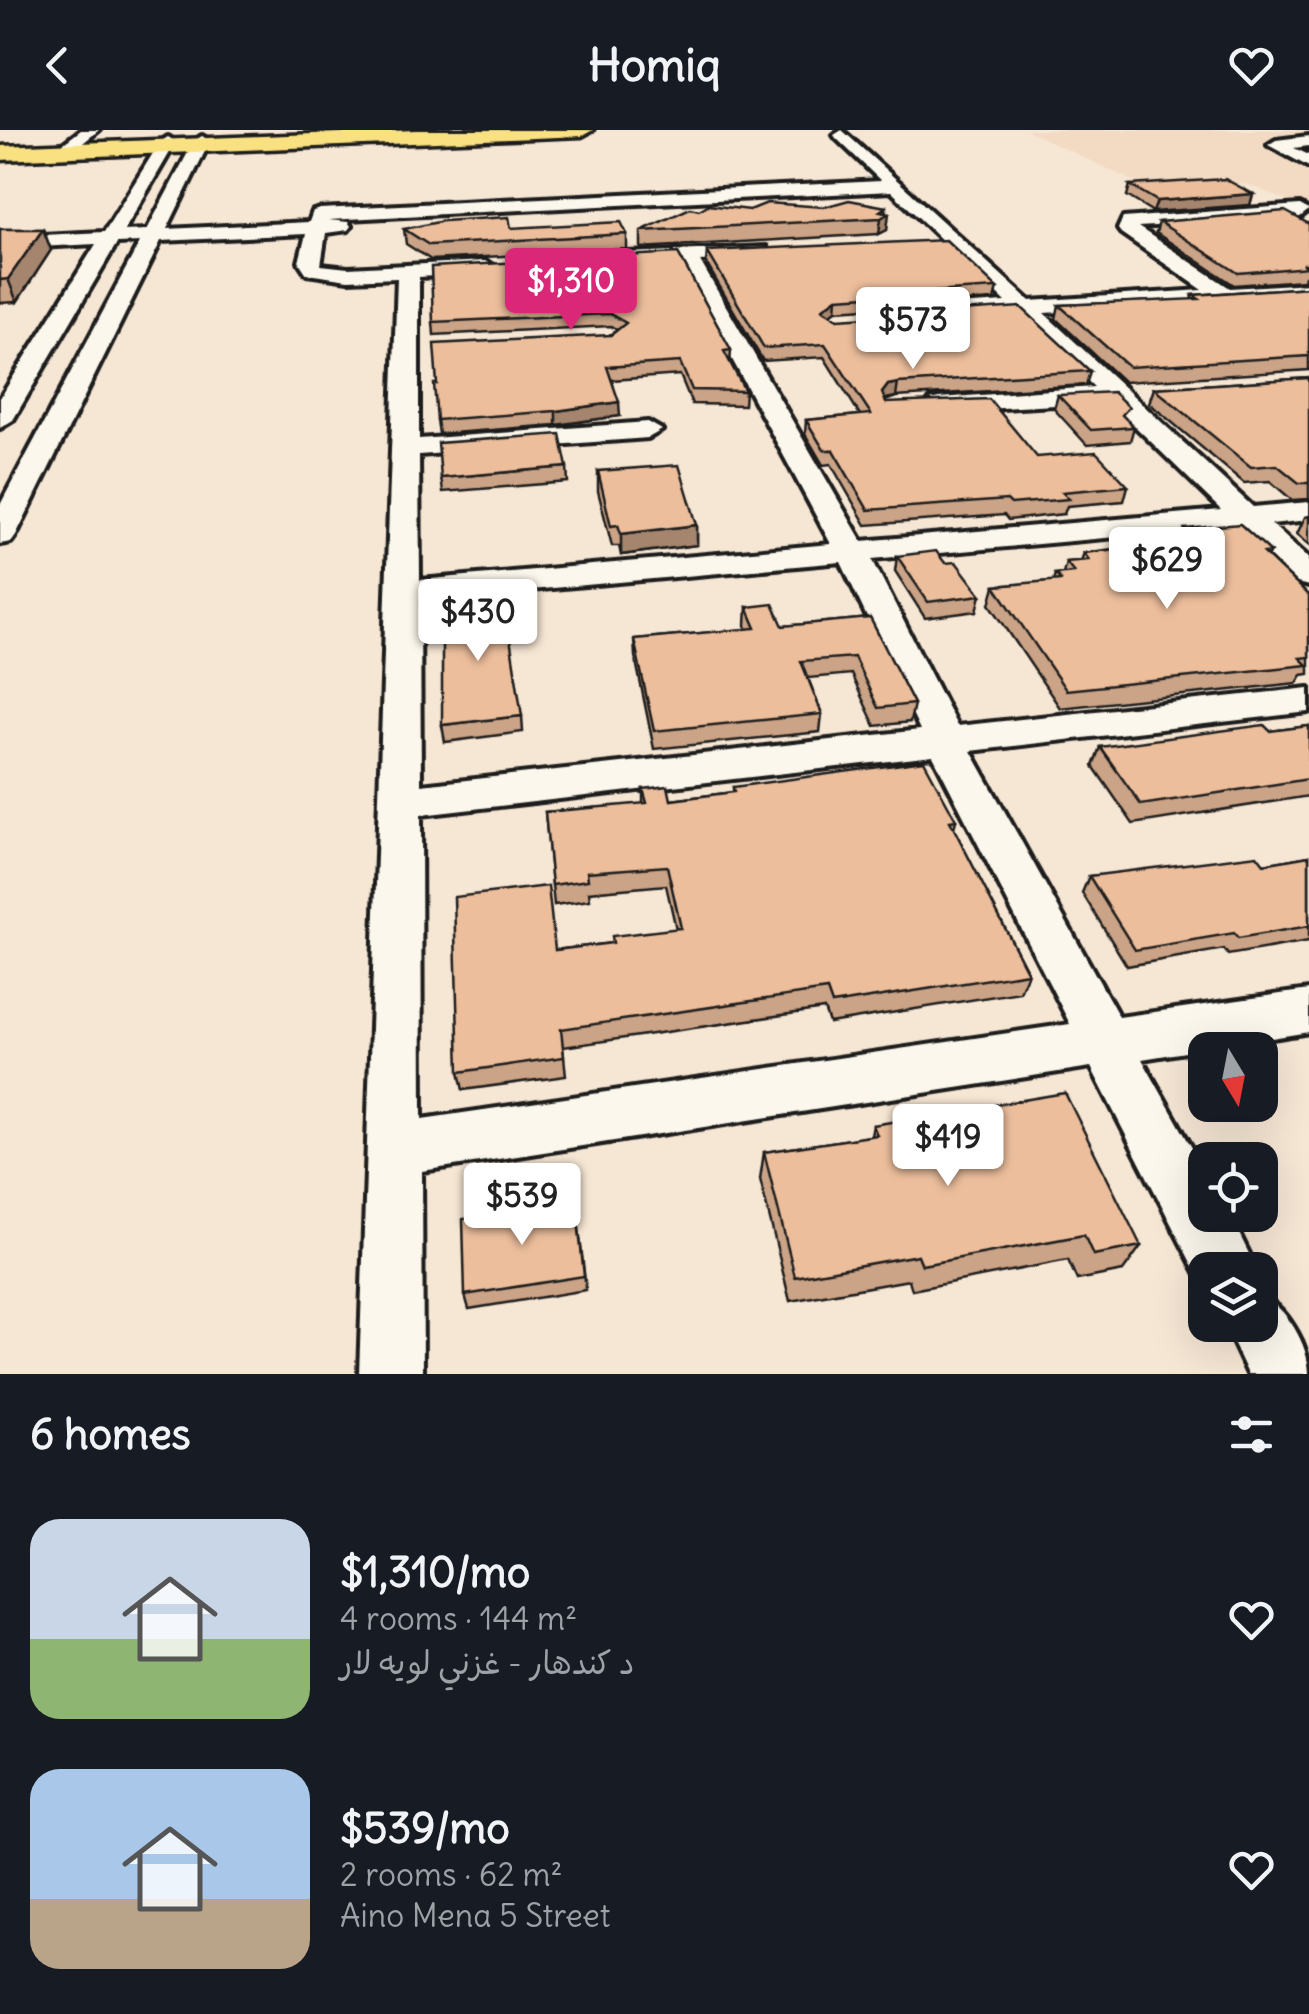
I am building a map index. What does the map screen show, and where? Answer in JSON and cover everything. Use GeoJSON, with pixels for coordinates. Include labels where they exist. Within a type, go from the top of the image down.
{"type":"FeatureCollection","features":[{"type":"Feature","properties":{"kind":"highway"},"geometry":{"type":"LineString","coordinates":[[9,152],[442,130]]}},
{"type":"Feature","properties":{"kind":"highway"},"geometry":{"type":"LineString","coordinates":[[200,143],[582,130]]}},
{"type":"Feature","properties":{"kind":"street"},"geometry":{"type":"LineString","coordinates":[[65,149],[91,130]]}},
{"type":"Feature","properties":{"kind":"street"},"geometry":{"type":"LineString","coordinates":[[842,135],[1309,576]]}},
{"type":"Feature","properties":{"kind":"street"},"geometry":{"type":"LineString","coordinates":[[1309,141],[1276,145],[1309,162]]}},
{"type":"Feature","properties":{"kind":"street"},"geometry":{"type":"LineString","coordinates":[[0,535],[200,143]]}},
{"type":"Feature","properties":{"kind":"street"},"geometry":{"type":"LineString","coordinates":[[0,420],[166,145]]}},
{"type":"Feature","properties":{"kind":"street"},"geometry":{"type":"LineString","coordinates":[[0,243],[901,192]]}},
{"type":"Feature","properties":{"kind":"street"},"geometry":{"type":"LineString","coordinates":[[1225,295],[1128,228],[1130,222],[1300,210]]}},
{"type":"Feature","properties":{"kind":"street"},"geometry":{"type":"LineString","coordinates":[[316,228],[308,262],[314,270],[348,274],[508,266]]}},
{"type":"Feature","properties":{"kind":"street"},"geometry":{"type":"LineString","coordinates":[[915,242],[953,240]]}},
{"type":"Feature","properties":{"kind":"street"},"geometry":{"type":"LineString","coordinates":[[608,260],[782,250]]}},
{"type":"Feature","properties":{"kind":"street"},"geometry":{"type":"LineString","coordinates":[[687,256],[852,552],[945,740],[1217,1252]]}},
{"type":"Feature","properties":{"kind":"street"},"geometry":{"type":"LineString","coordinates":[[392,1374],[406,448],[417,346],[408,272]]}},
{"type":"Feature","properties":{"kind":"street"},"geometry":{"type":"LineString","coordinates":[[873,318],[1309,290]]}},
{"type":"Feature","properties":{"kind":"street"},"geometry":{"type":"LineString","coordinates":[[916,407],[1154,391]]}},
{"type":"Feature","properties":{"kind":"street"},"geometry":{"type":"LineString","coordinates":[[406,448],[648,430]]}},
{"type":"Feature","properties":{"kind":"street"},"geometry":{"type":"LineString","coordinates":[[404,591],[1309,511]]}},
{"type":"Feature","properties":{"kind":"street"},"geometry":{"type":"LineString","coordinates":[[400,802],[1309,700]]}},
{"type":"Feature","properties":{"kind":"street"},"geometry":{"type":"LineString","coordinates":[[395,1149],[1309,1011]]}},
{"type":"Feature","properties":{"kind":"street"},"geometry":{"type":"LineString","coordinates":[[1265,1342],[1282,1374]]}},
{"type":"Feature","properties":{"kind":"shaded area"},"geometry":{"type":"Polygon","coordinates":[[[1026,130],[1309,130],[1309,210],[1248,184],[1148,188],[1026,130]]]}},
{"type":"Feature","properties":{"kind":"building"},"geometry":{"type":"Polygon","coordinates":[[[1225,179],[1253,194],[1157,201],[1130,185],[1225,179]]]}},
{"type":"Feature","properties":{"kind":"building"},"geometry":{"type":"Polygon","coordinates":[[[849,200],[886,207],[880,211],[889,213],[881,218],[641,231],[690,208],[699,210],[708,205],[750,210],[767,203],[824,207],[849,200]]]}},
{"type":"Feature","properties":{"kind":"building"},"geometry":{"type":"Polygon","coordinates":[[[1285,211],[1309,224],[1309,264],[1303,264],[1309,267],[1238,273],[1159,222],[1285,211]]]}},
{"type":"Feature","properties":{"kind":"building"},"geometry":{"type":"Polygon","coordinates":[[[509,217],[511,228],[621,222],[627,234],[429,245],[404,229],[443,221],[509,217]]]}},
{"type":"Feature","properties":{"kind":"building"},"geometry":{"type":"Polygon","coordinates":[[[0,229],[43,229],[8,279],[0,280],[0,229]]]}},
{"type":"Feature","properties":{"kind":"building"},"geometry":{"type":"Polygon","coordinates":[[[946,240],[997,288],[837,298],[822,309],[838,319],[1021,307],[1090,371],[898,383],[888,385],[882,393],[886,403],[989,399],[1037,457],[1096,452],[1128,486],[1062,492],[1069,499],[868,510],[833,450],[824,450],[806,420],[871,414],[825,344],[764,348],[707,251],[946,240]]]}},
{"type":"Feature","properties":{"kind":"building"},"geometry":{"type":"Polygon","coordinates":[[[678,253],[731,350],[724,351],[745,391],[692,390],[680,362],[607,367],[619,402],[437,420],[434,344],[611,335],[626,323],[610,314],[433,322],[431,267],[678,253]]]}},
{"type":"Feature","properties":{"kind":"building"},"geometry":{"type":"Polygon","coordinates":[[[1309,287],[1309,356],[1129,367],[1059,305],[1199,299],[1193,295],[1309,287]]]}},
{"type":"Feature","properties":{"kind":"building"},"geometry":{"type":"Polygon","coordinates":[[[1309,378],[1309,483],[1299,483],[1277,465],[1251,467],[1154,388],[1309,378]]]}},
{"type":"Feature","properties":{"kind":"building"},"geometry":{"type":"Polygon","coordinates":[[[1113,392],[1129,407],[1122,415],[1134,427],[1091,430],[1058,395],[1113,392]]]}},
{"type":"Feature","properties":{"kind":"building"},"geometry":{"type":"Polygon","coordinates":[[[560,434],[567,467],[441,478],[438,443],[560,434]]]}},
{"type":"Feature","properties":{"kind":"building"},"geometry":{"type":"Polygon","coordinates":[[[679,465],[697,525],[621,534],[618,525],[611,526],[598,471],[679,465]]]}},
{"type":"Feature","properties":{"kind":"building"},"geometry":{"type":"Polygon","coordinates":[[[1240,524],[1271,552],[1264,553],[1309,596],[1309,657],[1300,658],[1307,665],[1066,690],[995,586],[1061,580],[1055,574],[1074,572],[1066,562],[1089,560],[1084,553],[1195,539],[1185,529],[1240,524]]]}},
{"type":"Feature","properties":{"kind":"building"},"geometry":{"type":"Polygon","coordinates":[[[936,551],[945,563],[956,562],[981,595],[928,602],[897,556],[936,551]]]}},
{"type":"Feature","properties":{"kind":"building"},"geometry":{"type":"Polygon","coordinates":[[[504,599],[522,716],[442,725],[442,605],[504,599]]]}},
{"type":"Feature","properties":{"kind":"building"},"geometry":{"type":"Polygon","coordinates":[[[773,604],[783,626],[870,618],[914,704],[878,708],[854,657],[801,661],[822,714],[654,731],[634,639],[756,628],[747,607],[773,604]]]}},
{"type":"Feature","properties":{"kind":"building"},"geometry":{"type":"Polygon","coordinates":[[[1264,725],[1270,731],[1309,726],[1309,779],[1141,805],[1100,747],[1264,725]]]}},
{"type":"Feature","properties":{"kind":"building"},"geometry":{"type":"Polygon","coordinates":[[[924,761],[956,820],[950,821],[1028,973],[832,1004],[827,990],[561,1029],[564,1057],[459,1072],[454,897],[548,886],[555,950],[613,943],[612,936],[681,928],[667,866],[587,872],[588,880],[552,885],[545,812],[647,803],[643,789],[668,786],[671,800],[734,792],[733,787],[924,761]]]}},
{"type":"Feature","properties":{"kind":"building"},"geometry":{"type":"Polygon","coordinates":[[[1257,855],[1264,864],[1309,856],[1309,926],[1238,938],[1234,933],[1135,950],[1089,876],[1257,855]]]}},
{"type":"Feature","properties":{"kind":"building"},"geometry":{"type":"Polygon","coordinates":[[[1065,1093],[1141,1246],[1093,1255],[1084,1235],[922,1265],[918,1255],[795,1277],[764,1152],[877,1135],[873,1125],[1065,1093]]]}},
{"type":"Feature","properties":{"kind":"building"},"geometry":{"type":"Polygon","coordinates":[[[576,1202],[584,1276],[465,1295],[463,1219],[576,1202]]]}}]}
